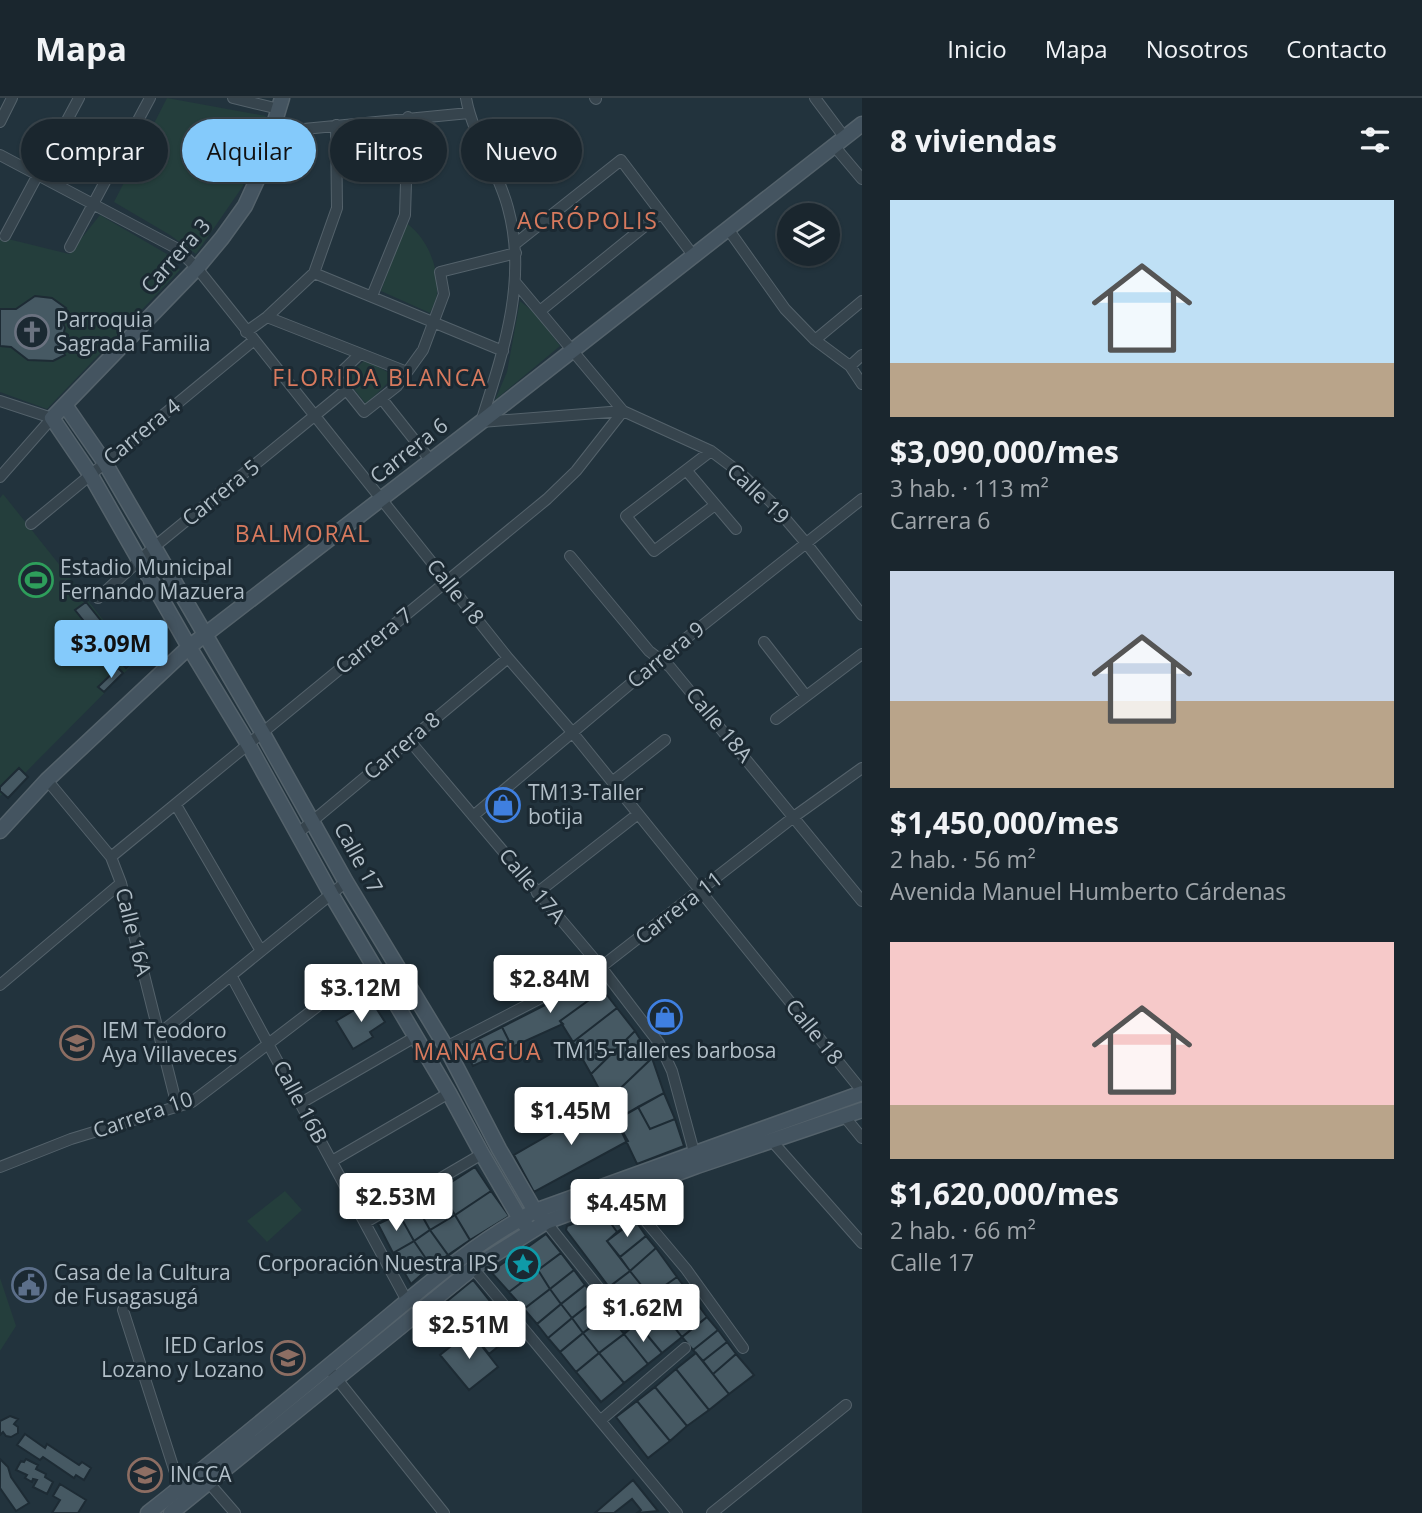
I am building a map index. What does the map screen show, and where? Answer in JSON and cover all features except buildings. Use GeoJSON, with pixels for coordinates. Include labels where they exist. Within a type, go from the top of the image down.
{"type":"FeatureCollection","features":[{"type":"Feature","properties":{"kind":"street"},"geometry":{"type":"LineString","coordinates":[[0,122],[12,98]]}},
{"type":"Feature","properties":{"kind":"street"},"geometry":{"type":"LineString","coordinates":[[68,119],[79,98]]}},
{"type":"Feature","properties":{"kind":"street"},"geometry":{"type":"LineString","coordinates":[[71,247],[150,98]]}},
{"type":"Feature","properties":{"kind":"street"},"geometry":{"type":"LineString","coordinates":[[233,98],[281,103]]}},
{"type":"Feature","properties":{"kind":"street"},"geometry":{"type":"LineString","coordinates":[[466,98],[469,113],[508,206],[516,249],[516,283],[503,351],[481,422]]}},
{"type":"Feature","properties":{"kind":"street"},"geometry":{"type":"LineString","coordinates":[[815,98],[862,179]]}},
{"type":"Feature","properties":{"kind":"street"},"geometry":{"type":"LineString","coordinates":[[390,119],[469,113]]}},
{"type":"Feature","properties":{"kind":"street"},"geometry":{"type":"LineString","coordinates":[[372,296],[405,215],[408,117]]}},
{"type":"Feature","properties":{"kind":"street","name":"Carrera 6"},"geometry":{"type":"LineString","coordinates":[[0,831],[47,780],[189,647],[862,124]]}},
{"type":"Feature","properties":{"kind":"street","name":"Calle 18"},"geometry":{"type":"LineString","coordinates":[[0,155],[21,166]]}},
{"type":"Feature","properties":{"kind":"street"},"geometry":{"type":"LineString","coordinates":[[360,354],[336,377],[364,412],[397,386],[422,350],[444,294],[440,272],[516,249],[621,160],[693,255]]}},
{"type":"Feature","properties":{"kind":"street"},"geometry":{"type":"LineString","coordinates":[[5,236],[34,182]]}},
{"type":"Feature","properties":{"kind":"street","name":"Calle 18"},"geometry":{"type":"LineString","coordinates":[[53,182],[176,248],[197,268],[508,658],[572,732],[862,1092]]}},
{"type":"Feature","properties":{"kind":"street","name":"Carrera 3"},"geometry":{"type":"LineString","coordinates":[[0,477],[52,418],[197,268],[245,206],[256,182]]}},
{"type":"Feature","properties":{"kind":"street","name":"Carrera 4"},"geometry":{"type":"LineString","coordinates":[[31,524],[250,337],[267,317],[314,273],[337,208],[337,182]]}},
{"type":"Feature","properties":{"kind":"street"},"geometry":{"type":"LineString","coordinates":[[540,311],[661,213]]}},
{"type":"Feature","properties":{"kind":"street"},"geometry":{"type":"LineString","coordinates":[[728,229],[785,309],[815,340],[850,366],[862,384]]}},
{"type":"Feature","properties":{"kind":"street"},"geometry":{"type":"LineString","coordinates":[[314,273],[503,351]]}},
{"type":"Feature","properties":{"kind":"street","name":"Calle 19"},"geometry":{"type":"LineString","coordinates":[[516,283],[623,411],[711,451],[739,472],[771,502],[806,542],[862,615]]}},
{"type":"Feature","properties":{"kind":"street"},"geometry":{"type":"LineString","coordinates":[[815,340],[862,301]]}},
{"type":"Feature","properties":{"kind":"street"},"geometry":{"type":"LineString","coordinates":[[267,317],[407,372]]}},
{"type":"Feature","properties":{"kind":"street"},"geometry":{"type":"LineString","coordinates":[[850,366],[862,355]]}},
{"type":"Feature","properties":{"kind":"street","name":"Carrera 5"},"geometry":{"type":"LineString","coordinates":[[98,598],[154,547],[346,390]]}},
{"type":"Feature","properties":{"kind":"street"},"geometry":{"type":"LineString","coordinates":[[382,399],[431,461]]}},
{"type":"Feature","properties":{"kind":"street"},"geometry":{"type":"LineString","coordinates":[[0,401],[52,418]]}},
{"type":"Feature","properties":{"kind":"street","name":"Calle 17"},"geometry":{"type":"LineString","coordinates":[[65,405],[105,463],[346,882],[446,1047],[499,1149],[536,1211],[626,1322]]}},
{"type":"Feature","properties":{"kind":"street","name":"Calle 19"},"geometry":{"type":"LineString","coordinates":[[481,422],[623,411]]}},
{"type":"Feature","properties":{"kind":"street","name":"Carrera 7"},"geometry":{"type":"LineString","coordinates":[[111,857],[447,582],[567,480],[623,411]]}},
{"type":"Feature","properties":{"kind":"street","name":"Calle 17"},"geometry":{"type":"LineString","coordinates":[[52,418],[90,474],[482,1154],[520,1219],[530,1230]]}},
{"type":"Feature","properties":{"kind":"street"},"geometry":{"type":"LineString","coordinates":[[711,451],[626,516],[654,551],[715,506]]}},
{"type":"Feature","properties":{"kind":"street"},"geometry":{"type":"LineString","coordinates":[[685,470],[736,529]]}},
{"type":"Feature","properties":{"kind":"street","name":"Carrera 9"},"geometry":{"type":"LineString","coordinates":[[473,816],[660,659],[862,499]]}},
{"type":"Feature","properties":{"kind":"street","name":"Calle 18A"},"geometry":{"type":"LineString","coordinates":[[570,556],[649,651],[670,667],[862,901]]}},
{"type":"Feature","properties":{"kind":"street"},"geometry":{"type":"LineString","coordinates":[[764,642],[806,696]]}},
{"type":"Feature","properties":{"kind":"street"},"geometry":{"type":"LineString","coordinates":[[776,719],[862,654]]}},
{"type":"Feature","properties":{"kind":"street","name":"Carrera 8"},"geometry":{"type":"LineString","coordinates":[[296,834],[508,658]]}},
{"type":"Feature","properties":{"kind":"street","name":"Calle 17A"},"geometry":{"type":"LineString","coordinates":[[409,740],[601,967],[659,1044],[676,1085],[694,1152]]}},
{"type":"Feature","properties":{"kind":"street"},"geometry":{"type":"LineString","coordinates":[[612,782],[665,740]]}},
{"type":"Feature","properties":{"kind":"street","name":"Carrera 11"},"geometry":{"type":"LineString","coordinates":[[446,1047],[601,967],[794,816],[862,768]]}},
{"type":"Feature","properties":{"kind":"street","name":"Calle 16A"},"geometry":{"type":"LineString","coordinates":[[47,780],[111,857],[121,883],[177,1106]]}},
{"type":"Feature","properties":{"kind":"street"},"geometry":{"type":"LineString","coordinates":[[176,805],[261,951]]}},
{"type":"Feature","properties":{"kind":"street"},"geometry":{"type":"LineString","coordinates":[[537,892],[638,814]]}},
{"type":"Feature","properties":{"kind":"street"},"geometry":{"type":"LineString","coordinates":[[159,1034],[346,882]]}},
{"type":"Feature","properties":{"kind":"street"},"geometry":{"type":"LineString","coordinates":[[0,985],[121,883]]}},
{"type":"Feature","properties":{"kind":"street","name":"Carrera 10"},"geometry":{"type":"LineString","coordinates":[[0,1167],[71,1139],[192,1102],[373,964]]}},
{"type":"Feature","properties":{"kind":"street","name":"Calle 16B"},"geometry":{"type":"LineString","coordinates":[[232,977],[407,1301]]}},
{"type":"Feature","properties":{"kind":"street"},"geometry":{"type":"LineString","coordinates":[[301,1103],[415,1037]]}},
{"type":"Feature","properties":{"kind":"street"},"geometry":{"type":"LineString","coordinates":[[171,1513],[209,1483],[407,1301],[465,1256],[520,1219],[694,1152],[862,1092]]}},
{"type":"Feature","properties":{"kind":"street"},"geometry":{"type":"LineString","coordinates":[[332,1161],[449,1093]]}},
{"type":"Feature","properties":{"kind":"street"},"geometry":{"type":"LineString","coordinates":[[148,1513],[332,1372],[473,1268],[530,1230],[771,1140],[862,1110]]}},
{"type":"Feature","properties":{"kind":"street"},"geometry":{"type":"LineString","coordinates":[[844,1116],[862,1138]]}},
{"type":"Feature","properties":{"kind":"street"},"geometry":{"type":"LineString","coordinates":[[771,1140],[862,1243]]}},
{"type":"Feature","properties":{"kind":"street"},"geometry":{"type":"LineString","coordinates":[[366,1222],[482,1154]]}},
{"type":"Feature","properties":{"kind":"street"},"geometry":{"type":"LineString","coordinates":[[623,1194],[686,1269],[743,1348]]}},
{"type":"Feature","properties":{"kind":"street"},"geometry":{"type":"LineString","coordinates":[[473,1268],[677,1513]]}},
{"type":"Feature","properties":{"kind":"street"},"geometry":{"type":"LineString","coordinates":[[123,1310],[180,1488]]}},
{"type":"Feature","properties":{"kind":"street"},"geometry":{"type":"LineString","coordinates":[[601,1420],[685,1348]]}},
{"type":"Feature","properties":{"kind":"street"},"geometry":{"type":"LineString","coordinates":[[332,1372],[444,1513]]}},
{"type":"Feature","properties":{"kind":"street"},"geometry":{"type":"LineString","coordinates":[[712,1513],[846,1405]]}},
{"type":"Feature","properties":{"kind":"street"},"geometry":{"type":"LineString","coordinates":[[209,1483],[235,1513]]}},
{"type":"Feature","properties":{"kind":"green space"},"geometry":{"type":"Polygon","coordinates":[[[167,98],[266,116],[265,119],[182,119],[182,182],[244,182],[196,254],[170,235],[114,202],[124,182],[168,182],[168,119],[156,119],[167,98]]]}},
{"type":"Feature","properties":{"kind":"green space"},"geometry":{"type":"Polygon","coordinates":[[[100,215],[172,257],[180,270],[47,409],[0,392],[0,237],[69,254],[100,215]]]}},
{"type":"Feature","properties":{"kind":"green space"},"geometry":{"type":"Polygon","coordinates":[[[406,223],[426,244],[434,263],[437,295],[430,313],[381,291],[406,223]]]}},
{"type":"Feature","properties":{"kind":"green space"},"geometry":{"type":"Polygon","coordinates":[[[520,301],[537,315],[560,346],[495,400],[507,372],[520,301]]]}},
{"type":"Feature","properties":{"kind":"green space"},"geometry":{"type":"Polygon","coordinates":[[[365,360],[395,376],[366,404],[345,378],[365,360]]]}},
{"type":"Feature","properties":{"kind":"green space","name":"Estadio Municipal Fernando Mazuera"},"geometry":{"type":"Polygon","coordinates":[[[3,494],[136,661],[25,773],[28,777],[8,798],[3,794],[0,796],[0,498],[3,494]]]}},
{"type":"Feature","properties":{"kind":"green space"},"geometry":{"type":"Polygon","coordinates":[[[285,1191],[302,1210],[267,1242],[247,1221],[285,1191]]]}},
{"type":"Feature","properties":{"kind":"green space"},"geometry":{"type":"Polygon","coordinates":[[[0,1278],[16,1326],[0,1351],[0,1278]]]}},
{"type":"Feature","properties":{"kind":"place","name":"Parroquia Sagrada Familia"},"geometry":{"type":"Point","coordinates":[32,332]}},
{"type":"Feature","properties":{"kind":"place","name":"Estadio Municipal Fernando Mazuera"},"geometry":{"type":"Point","coordinates":[36,580]}},
{"type":"Feature","properties":{"kind":"place","name":"TM13-Taller botija"},"geometry":{"type":"Point","coordinates":[503,805]}},
{"type":"Feature","properties":{"kind":"place","name":"TM15-Talleres barbosa"},"geometry":{"type":"Point","coordinates":[665,1017]}},
{"type":"Feature","properties":{"kind":"place","name":"IEM Teodoro Aya Villaveces"},"geometry":{"type":"Point","coordinates":[77,1043]}},
{"type":"Feature","properties":{"kind":"place","name":"Corporación Nuestra IPS"},"geometry":{"type":"Point","coordinates":[523,1264]}},
{"type":"Feature","properties":{"kind":"place","name":"Casa de la Cultura de Fusagasugá"},"geometry":{"type":"Point","coordinates":[29,1285]}},
{"type":"Feature","properties":{"kind":"place","name":"IED Carlos Lozano y Lozano"},"geometry":{"type":"Point","coordinates":[288,1358]}},
{"type":"Feature","properties":{"kind":"place","name":"INCCA"},"geometry":{"type":"Point","coordinates":[145,1475]}},
{"type":"Feature","properties":{"kind":"district","name":"ACRÓPOLIS"},"geometry":{"type":"Point","coordinates":[588,221]}},
{"type":"Feature","properties":{"kind":"district","name":"FLORIDA BLANCA"},"geometry":{"type":"Point","coordinates":[380,378]}},
{"type":"Feature","properties":{"kind":"district","name":"BALMORAL"},"geometry":{"type":"Point","coordinates":[303,534]}},
{"type":"Feature","properties":{"kind":"district","name":"MANAGUA"},"geometry":{"type":"Point","coordinates":[478,1052]}}]}
